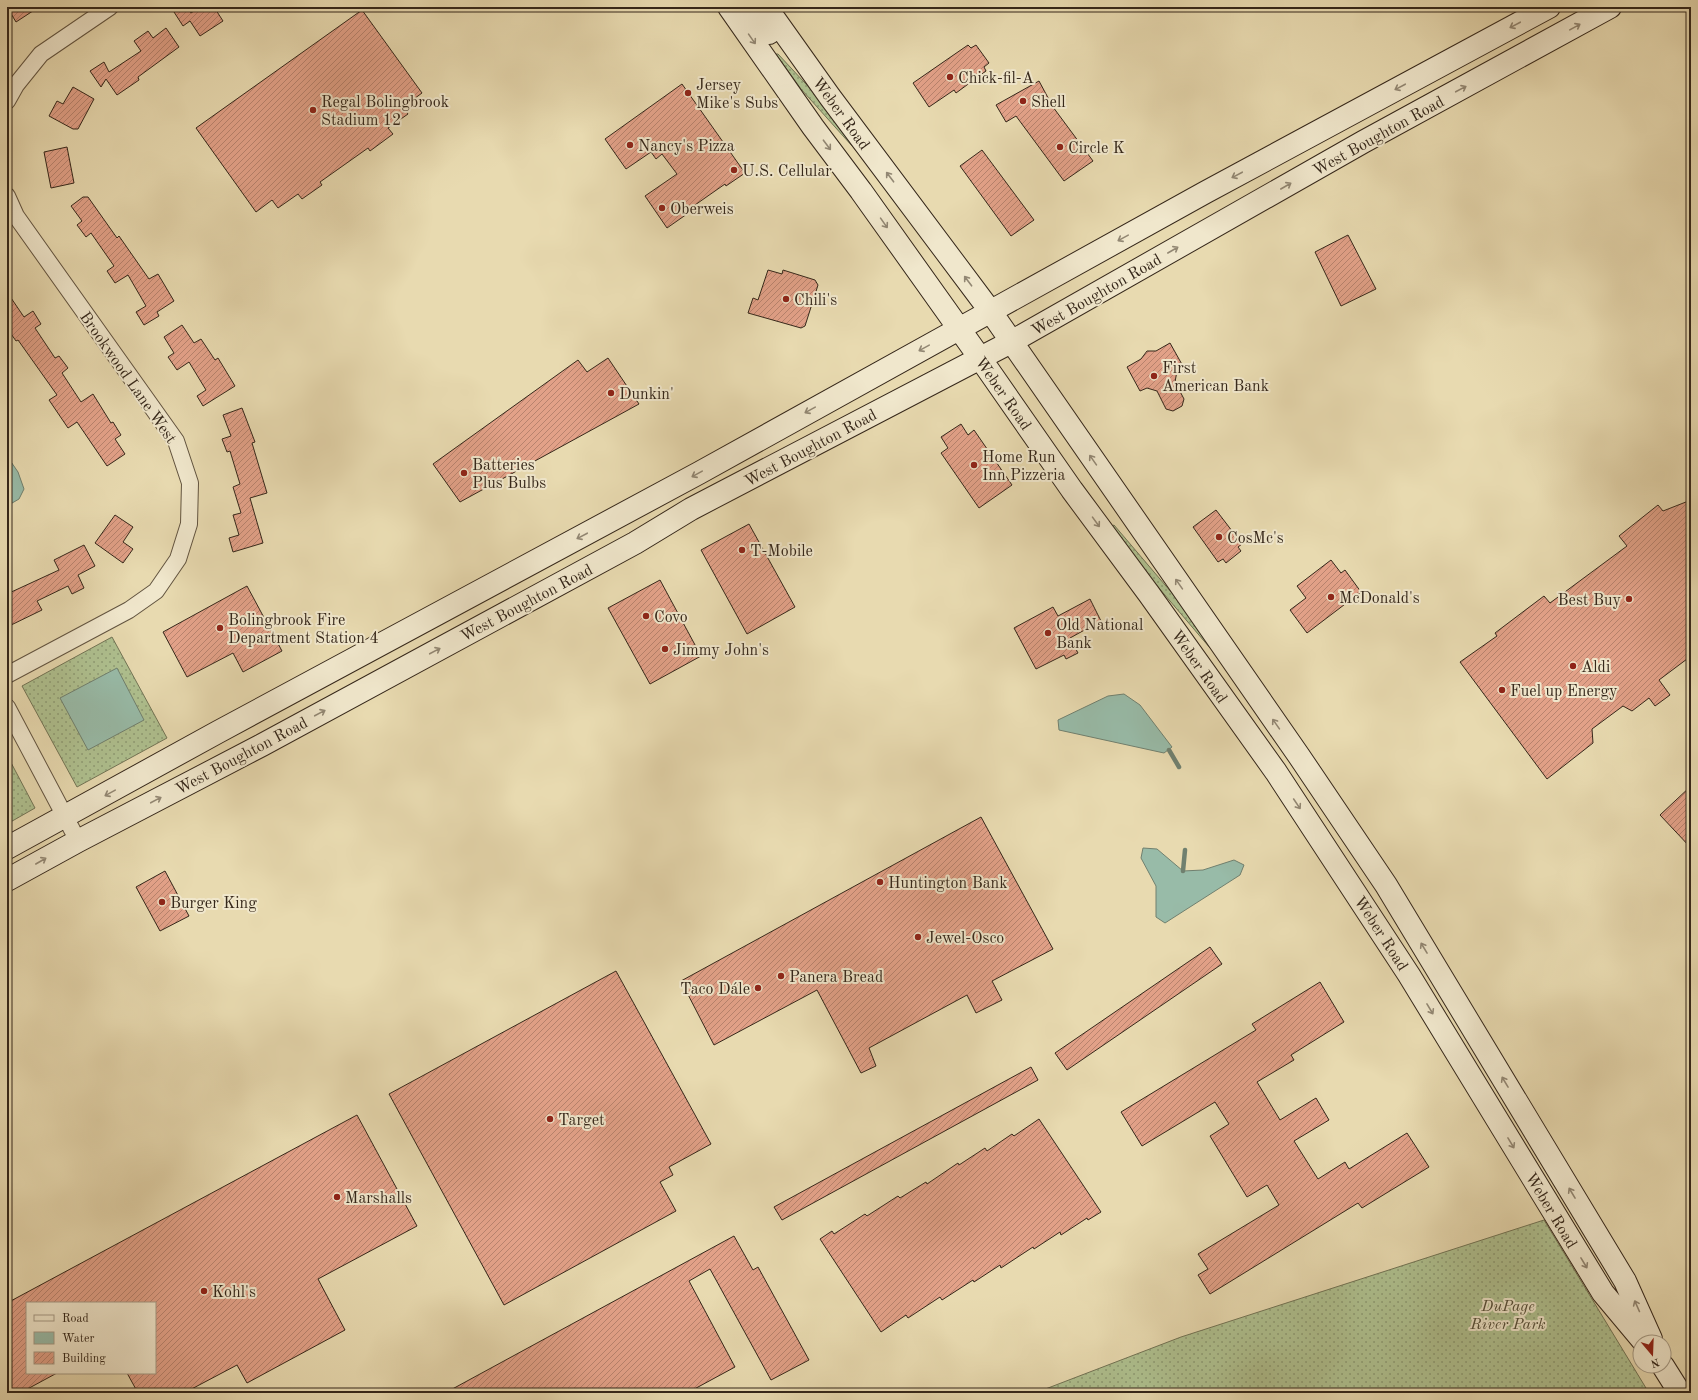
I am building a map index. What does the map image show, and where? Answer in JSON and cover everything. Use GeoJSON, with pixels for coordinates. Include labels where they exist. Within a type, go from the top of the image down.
{"type":"FeatureCollection","features":[{"type":"Feature","properties":{"kind":"main road","name":"Weber Road"},"geometry":{"type":"LineString","coordinates":[[729,7],[813,127],[861,191],[980,358],[1072,490],[1149,594],[1276,772],[1409,975],[1603,1293],[1637,1334]]}},
{"type":"Feature","properties":{"kind":"main road"},"geometry":{"type":"LineString","coordinates":[[749,7],[774,41],[786,54],[802,58]]}},
{"type":"Feature","properties":{"kind":"main road","name":"Weber Road"},"geometry":{"type":"LineString","coordinates":[[766,7],[802,58],[991,312],[1299,756],[1386,885],[1625,1281],[1648,1334]]}},
{"type":"Feature","properties":{"kind":"main road","name":"West Boughton Road"},"geometry":{"type":"LineString","coordinates":[[7,848],[218,732],[680,483],[1206,192],[1549,7]]}},
{"type":"Feature","properties":{"kind":"main road","name":"West Boughton Road"},"geometry":{"type":"LineString","coordinates":[[7,880],[78,841],[262,745],[635,543],[692,509],[1011,342],[1363,142],[1610,7]]}},
{"type":"Feature","properties":{"kind":"main road"},"geometry":{"type":"LineString","coordinates":[[1668,1374],[1680,1393]]}},
{"type":"Feature","properties":{"kind":"street"},"geometry":{"type":"LineString","coordinates":[[7,101],[16,85],[41,54],[110,7]]}},
{"type":"Feature","properties":{"kind":"street","name":"Brookwood Lane West"},"geometry":{"type":"LineString","coordinates":[[7,196],[16,216],[176,440],[190,483],[189,524],[178,559],[156,591],[129,610],[7,675]]}},
{"type":"Feature","properties":{"kind":"street"},"geometry":{"type":"LineString","coordinates":[[7,707],[78,841]]}},
{"type":"Feature","properties":{"kind":"green space"},"geometry":{"type":"Polygon","coordinates":[[[776,54],[778,54],[831,111],[878,175],[801,89],[776,54]]]}},
{"type":"Feature","properties":{"kind":"green space"},"geometry":{"type":"Polygon","coordinates":[[[1114,525],[1177,599],[1212,647],[1210,648],[1147,574],[1112,526],[1114,525]]]}},
{"type":"Feature","properties":{"kind":"green space"},"geometry":{"type":"Polygon","coordinates":[[[112,637],[167,738],[77,787],[22,686],[112,637]]]}},
{"type":"Feature","properties":{"kind":"green space"},"geometry":{"type":"Polygon","coordinates":[[[7,755],[35,808],[7,824],[7,755]]]}},
{"type":"Feature","properties":{"kind":"green space","name":"DuPage River Park"},"geometry":{"type":"Polygon","coordinates":[[[1544,1220],[1632,1365],[1632,1374],[1637,1374],[1649,1393],[1035,1393],[1181,1337],[1544,1220]]]}},
{"type":"Feature","properties":{"kind":"water"},"geometry":{"type":"Polygon","coordinates":[[[7,456],[18,472],[24,489],[19,499],[7,506],[7,456]]]}},
{"type":"Feature","properties":{"kind":"water"},"geometry":{"type":"Polygon","coordinates":[[[117,668],[144,720],[88,750],[60,698],[117,668]]]}},
{"type":"Feature","properties":{"kind":"water"},"geometry":{"type":"Polygon","coordinates":[[[1124,694],[1140,705],[1172,747],[1164,753],[1059,730],[1058,720],[1108,696],[1124,694]]]}},
{"type":"Feature","properties":{"kind":"water"},"geometry":{"type":"Polygon","coordinates":[[[1143,848],[1157,849],[1183,871],[1203,870],[1234,860],[1244,865],[1240,875],[1165,923],[1156,917],[1156,886],[1141,858],[1143,848]]]}},
{"type":"Feature","properties":{"kind":"building"},"geometry":{"type":"Polygon","coordinates":[[[7,7],[39,7],[16,22],[7,7]]]}},
{"type":"Feature","properties":{"kind":"building"},"geometry":{"type":"Polygon","coordinates":[[[182,7],[188,7],[191,13],[200,7],[214,7],[223,21],[200,36],[190,21],[183,26],[174,12],[182,7]]]}},
{"type":"Feature","properties":{"kind":"building","name":"Regal Bolingbrook Stadium 12"},"geometry":{"type":"Polygon","coordinates":[[[362,10],[422,93],[403,107],[408,114],[388,128],[393,134],[370,151],[368,148],[320,182],[322,185],[302,199],[298,194],[278,208],[272,200],[256,212],[196,128],[362,10]]]}},
{"type":"Feature","properties":{"kind":"building"},"geometry":{"type":"Polygon","coordinates":[[[166,28],[179,47],[138,77],[139,80],[117,95],[106,79],[101,87],[90,71],[104,62],[109,72],[141,51],[134,41],[148,31],[153,38],[166,28]]]}},
{"type":"Feature","properties":{"kind":"building","name":"Chick-fil-A"},"geometry":{"type":"Polygon","coordinates":[[[968,45],[971,48],[976,45],[989,63],[984,67],[986,71],[956,93],[954,90],[929,107],[913,83],[968,45]]]}},
{"type":"Feature","properties":{"kind":"building"},"geometry":{"type":"Polygon","coordinates":[[[1039,81],[1053,107],[1093,161],[1064,181],[1016,116],[1006,122],[996,105],[1039,81]]]}},
{"type":"Feature","properties":{"kind":"building"},"geometry":{"type":"Polygon","coordinates":[[[682,84],[745,173],[726,186],[725,184],[685,212],[687,214],[667,228],[645,196],[677,174],[662,154],[656,159],[651,152],[626,169],[605,139],[682,84]]]}},
{"type":"Feature","properties":{"kind":"building"},"geometry":{"type":"Polygon","coordinates":[[[73,87],[94,99],[78,129],[73,129],[49,116],[57,101],[63,104],[73,87]]]}},
{"type":"Feature","properties":{"kind":"building"},"geometry":{"type":"Polygon","coordinates":[[[67,147],[74,183],[51,188],[44,152],[67,147]]]}},
{"type":"Feature","properties":{"kind":"building"},"geometry":{"type":"Polygon","coordinates":[[[982,150],[1034,220],[1011,236],[960,166],[982,150]]]}},
{"type":"Feature","properties":{"kind":"building"},"geometry":{"type":"Polygon","coordinates":[[[83,197],[88,197],[117,238],[119,236],[149,279],[158,274],[174,301],[157,312],[159,316],[144,325],[136,312],[146,306],[128,275],[115,283],[107,271],[114,266],[91,233],[86,237],[77,225],[82,221],[71,206],[83,197]]]}},
{"type":"Feature","properties":{"kind":"building"},"geometry":{"type":"Polygon","coordinates":[[[1348,235],[1376,289],[1341,306],[1315,252],[1348,235]]]}},
{"type":"Feature","properties":{"kind":"building","name":"Chili's"},"geometry":{"type":"Polygon","coordinates":[[[768,270],[782,274],[783,270],[815,280],[818,285],[805,326],[801,328],[748,313],[753,298],[758,300],[768,270]]]}},
{"type":"Feature","properties":{"kind":"building"},"geometry":{"type":"Polygon","coordinates":[[[7,292],[24,317],[33,311],[41,324],[35,328],[55,358],[59,356],[68,368],[62,373],[81,402],[93,394],[111,423],[113,422],[121,435],[115,439],[125,454],[107,466],[77,422],[68,428],[49,400],[57,395],[18,340],[16,341],[7,328],[7,292]]]}},
{"type":"Feature","properties":{"kind":"building"},"geometry":{"type":"Polygon","coordinates":[[[182,325],[194,343],[201,339],[215,360],[218,358],[235,386],[203,406],[197,396],[206,390],[189,362],[177,370],[168,357],[174,353],[164,337],[182,325]]]}},
{"type":"Feature","properties":{"kind":"building","name":"First American Bank"},"geometry":{"type":"Polygon","coordinates":[[[1170,343],[1184,368],[1177,371],[1175,382],[1184,399],[1182,406],[1173,411],[1166,409],[1157,391],[1147,388],[1140,391],[1127,367],[1141,359],[1147,351],[1156,351],[1170,343]]]}},
{"type":"Feature","properties":{"kind":"building"},"geometry":{"type":"Polygon","coordinates":[[[608,358],[639,404],[460,502],[433,464],[578,360],[587,372],[608,358]]]}},
{"type":"Feature","properties":{"kind":"building"},"geometry":{"type":"Polygon","coordinates":[[[242,408],[255,442],[252,443],[267,493],[250,498],[263,543],[233,552],[229,538],[239,535],[233,515],[241,513],[233,487],[240,484],[230,451],[227,452],[222,439],[231,436],[223,415],[242,408]]]}},
{"type":"Feature","properties":{"kind":"building","name":"Home Run Inn Pizzeria"},"geometry":{"type":"Polygon","coordinates":[[[961,424],[968,435],[974,430],[1012,485],[979,508],[941,453],[948,448],[941,437],[961,424]]]}},
{"type":"Feature","properties":{"kind":"building"},"geometry":{"type":"Polygon","coordinates":[[[1691,500],[1691,656],[1659,680],[1670,695],[1655,706],[1649,698],[1632,711],[1623,706],[1592,729],[1593,743],[1547,779],[1460,662],[1497,636],[1495,633],[1544,596],[1550,603],[1627,546],[1619,536],[1658,505],[1663,511],[1691,500]]]}},
{"type":"Feature","properties":{"kind":"building"},"geometry":{"type":"Polygon","coordinates":[[[1216,510],[1242,544],[1238,547],[1241,551],[1226,563],[1223,559],[1218,562],[1193,527],[1216,510]]]}},
{"type":"Feature","properties":{"kind":"building"},"geometry":{"type":"Polygon","coordinates":[[[115,515],[133,527],[123,542],[133,549],[123,563],[95,543],[115,515]]]}},
{"type":"Feature","properties":{"kind":"building"},"geometry":{"type":"Polygon","coordinates":[[[749,524],[795,607],[747,634],[701,550],[749,524]]]}},
{"type":"Feature","properties":{"kind":"building"},"geometry":{"type":"Polygon","coordinates":[[[84,545],[95,566],[78,575],[84,588],[72,594],[68,586],[37,601],[42,610],[7,627],[7,594],[59,570],[54,560],[84,545]]]}},
{"type":"Feature","properties":{"kind":"building","name":"McDonald's"},"geometry":{"type":"Polygon","coordinates":[[[1331,560],[1341,573],[1345,570],[1361,592],[1307,633],[1290,610],[1306,598],[1297,586],[1331,560]]]}},
{"type":"Feature","properties":{"kind":"building"},"geometry":{"type":"Polygon","coordinates":[[[660,580],[701,656],[650,684],[608,608],[660,580]]]}},
{"type":"Feature","properties":{"kind":"building","name":"Bolingbrook Fire Department Station 4"},"geometry":{"type":"Polygon","coordinates":[[[247,586],[282,651],[243,672],[233,653],[187,677],[163,632],[247,586]]]}},
{"type":"Feature","properties":{"kind":"building","name":"Old National Bank"},"geometry":{"type":"Polygon","coordinates":[[[1090,599],[1101,621],[1070,638],[1078,653],[1066,659],[1064,655],[1036,669],[1014,628],[1053,607],[1058,616],[1090,599]]]}},
{"type":"Feature","properties":{"kind":"building"},"geometry":{"type":"Polygon","coordinates":[[[1691,786],[1691,848],[1660,815],[1691,786]]]}},
{"type":"Feature","properties":{"kind":"building","name":"Jewel-Osco"},"geometry":{"type":"Polygon","coordinates":[[[981,817],[1053,949],[992,981],[1002,1000],[976,1013],[967,995],[869,1048],[876,1066],[861,1073],[817,990],[714,1045],[681,981],[981,817]]]}},
{"type":"Feature","properties":{"kind":"building"},"geometry":{"type":"Polygon","coordinates":[[[165,871],[189,916],[160,931],[136,887],[165,871]]]}},
{"type":"Feature","properties":{"kind":"building"},"geometry":{"type":"Polygon","coordinates":[[[1210,947],[1222,964],[1067,1070],[1055,1053],[1210,947]]]}},
{"type":"Feature","properties":{"kind":"building","name":"Target"},"geometry":{"type":"Polygon","coordinates":[[[616,971],[711,1144],[669,1167],[673,1175],[660,1182],[676,1211],[504,1305],[389,1094],[616,971]]]}},
{"type":"Feature","properties":{"kind":"building"},"geometry":{"type":"Polygon","coordinates":[[[1320,982],[1344,1022],[1291,1055],[1294,1060],[1257,1082],[1280,1120],[1316,1098],[1329,1120],[1294,1141],[1318,1179],[1345,1162],[1349,1169],[1407,1133],[1429,1167],[1362,1208],[1358,1203],[1210,1294],[1198,1275],[1208,1269],[1198,1254],[1279,1205],[1267,1185],[1247,1197],[1210,1136],[1229,1124],[1215,1102],[1142,1146],[1121,1112],[1256,1030],[1252,1024],[1320,982]]]}},
{"type":"Feature","properties":{"kind":"building"},"geometry":{"type":"Polygon","coordinates":[[[1031,1067],[1038,1080],[782,1220],[774,1207],[1031,1067]]]}},
{"type":"Feature","properties":{"kind":"building","name":"Kohl's"},"geometry":{"type":"Polygon","coordinates":[[[357,1115],[417,1226],[318,1279],[345,1330],[247,1383],[237,1365],[184,1393],[138,1393],[128,1374],[156,1374],[156,1302],[26,1302],[26,1374],[55,1374],[20,1393],[7,1393],[7,1303],[357,1115]]]}},
{"type":"Feature","properties":{"kind":"building"},"geometry":{"type":"Polygon","coordinates":[[[1039,1119],[1101,1212],[1088,1220],[1087,1218],[1061,1235],[1060,1232],[1034,1249],[1033,1247],[1001,1268],[1000,1265],[942,1300],[940,1297],[908,1318],[906,1315],[881,1332],[820,1239],[832,1231],[834,1234],[865,1214],[867,1216],[898,1196],[900,1198],[926,1182],[927,1184],[958,1163],[959,1165],[985,1148],[987,1151],[1012,1134],[1014,1136],[1039,1119]]]}},
{"type":"Feature","properties":{"kind":"building"},"geometry":{"type":"Polygon","coordinates":[[[734,1236],[753,1270],[758,1267],[809,1360],[771,1380],[710,1269],[689,1281],[735,1367],[687,1393],[445,1393],[734,1236]]]}},
{"type":"Feature","properties":{"kind":"waterway"},"geometry":{"type":"LineString","coordinates":[[1169,750],[1179,767]]}},
{"type":"Feature","properties":{"kind":"waterway"},"geometry":{"type":"LineString","coordinates":[[1183,871],[1185,850]]}},
{"type":"Feature","properties":{"kind":"place","name":"Chick-fil-A"},"geometry":{"type":"Point","coordinates":[950,77]}},
{"type":"Feature","properties":{"kind":"place","name":"Jersey Mike's Subs"},"geometry":{"type":"Point","coordinates":[688,93]}},
{"type":"Feature","properties":{"kind":"place","name":"Shell"},"geometry":{"type":"Point","coordinates":[1023,101]}},
{"type":"Feature","properties":{"kind":"place","name":"Regal Bolingbrook Stadium 12"},"geometry":{"type":"Point","coordinates":[313,110]}},
{"type":"Feature","properties":{"kind":"place","name":"Nancy's Pizza"},"geometry":{"type":"Point","coordinates":[630,145]}},
{"type":"Feature","properties":{"kind":"place","name":"Circle K"},"geometry":{"type":"Point","coordinates":[1060,147]}},
{"type":"Feature","properties":{"kind":"place","name":"U.S. Cellular"},"geometry":{"type":"Point","coordinates":[734,170]}},
{"type":"Feature","properties":{"kind":"place","name":"Oberweis"},"geometry":{"type":"Point","coordinates":[662,208]}},
{"type":"Feature","properties":{"kind":"place","name":"Chili's"},"geometry":{"type":"Point","coordinates":[786,299]}},
{"type":"Feature","properties":{"kind":"place","name":"First American Bank"},"geometry":{"type":"Point","coordinates":[1154,376]}},
{"type":"Feature","properties":{"kind":"place","name":"Dunkin'"},"geometry":{"type":"Point","coordinates":[611,393]}},
{"type":"Feature","properties":{"kind":"place","name":"Home Run Inn Pizzeria"},"geometry":{"type":"Point","coordinates":[974,465]}},
{"type":"Feature","properties":{"kind":"place","name":"Batteries Plus Bulbs"},"geometry":{"type":"Point","coordinates":[464,473]}},
{"type":"Feature","properties":{"kind":"place","name":"CosMc's"},"geometry":{"type":"Point","coordinates":[1219,537]}},
{"type":"Feature","properties":{"kind":"place","name":"T-Mobile"},"geometry":{"type":"Point","coordinates":[742,550]}},
{"type":"Feature","properties":{"kind":"place","name":"McDonald's"},"geometry":{"type":"Point","coordinates":[1331,597]}},
{"type":"Feature","properties":{"kind":"place","name":"Best Buy"},"geometry":{"type":"Point","coordinates":[1629,599]}},
{"type":"Feature","properties":{"kind":"place","name":"Covo"},"geometry":{"type":"Point","coordinates":[646,616]}},
{"type":"Feature","properties":{"kind":"place","name":"Bolingbrook Fire Department Station 4"},"geometry":{"type":"Point","coordinates":[220,628]}},
{"type":"Feature","properties":{"kind":"place","name":"Old National Bank"},"geometry":{"type":"Point","coordinates":[1048,633]}},
{"type":"Feature","properties":{"kind":"place","name":"Jimmy John's"},"geometry":{"type":"Point","coordinates":[665,649]}},
{"type":"Feature","properties":{"kind":"place","name":"Aldi"},"geometry":{"type":"Point","coordinates":[1573,666]}},
{"type":"Feature","properties":{"kind":"place","name":"Fuel up Energy"},"geometry":{"type":"Point","coordinates":[1502,690]}},
{"type":"Feature","properties":{"kind":"place","name":"Huntington Bank"},"geometry":{"type":"Point","coordinates":[880,882]}},
{"type":"Feature","properties":{"kind":"place","name":"Burger King"},"geometry":{"type":"Point","coordinates":[162,902]}},
{"type":"Feature","properties":{"kind":"place","name":"Jewel-Osco"},"geometry":{"type":"Point","coordinates":[918,937]}},
{"type":"Feature","properties":{"kind":"place","name":"Panera Bread"},"geometry":{"type":"Point","coordinates":[781,976]}},
{"type":"Feature","properties":{"kind":"place","name":"Taco Dále"},"geometry":{"type":"Point","coordinates":[758,988]}},
{"type":"Feature","properties":{"kind":"place","name":"Target"},"geometry":{"type":"Point","coordinates":[550,1119]}},
{"type":"Feature","properties":{"kind":"place","name":"Marshalls"},"geometry":{"type":"Point","coordinates":[337,1197]}},
{"type":"Feature","properties":{"kind":"place","name":"Kohl's"},"geometry":{"type":"Point","coordinates":[204,1291]}}]}
